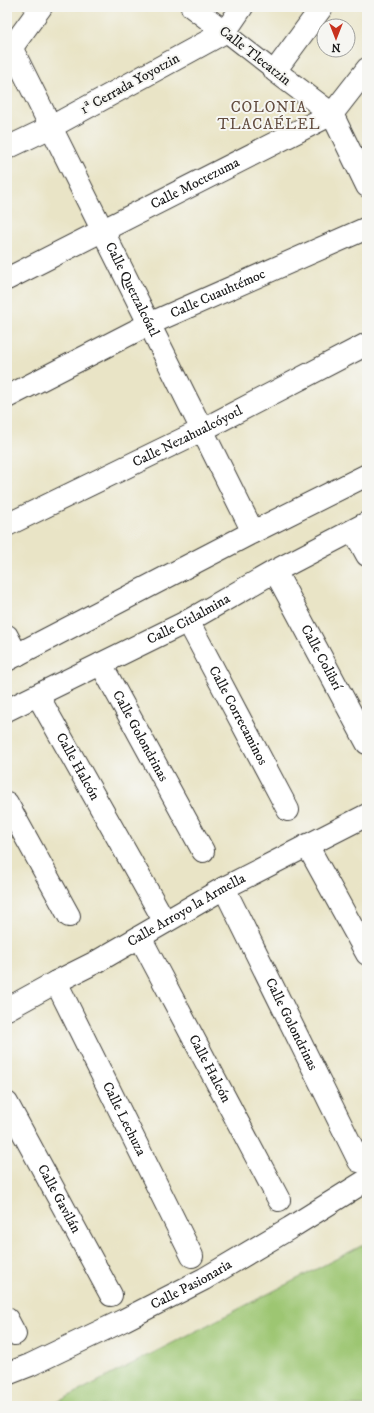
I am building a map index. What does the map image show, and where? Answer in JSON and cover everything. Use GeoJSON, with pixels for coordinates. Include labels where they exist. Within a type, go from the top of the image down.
{"type":"FeatureCollection","features":[{"type":"Feature","properties":{"kind":"street"},"geometry":{"type":"LineString","coordinates":[[9,50],[41,7]]}},
{"type":"Feature","properties":{"kind":"street","name":"Calle Tlecatzin"},"geometry":{"type":"LineString","coordinates":[[192,7],[332,114],[367,186]]}},
{"type":"Feature","properties":{"kind":"street","name":"1ª Cerrada Yoyotzin"},"geometry":{"type":"LineString","coordinates":[[7,148],[51,127],[225,32],[242,7]]}},
{"type":"Feature","properties":{"kind":"street"},"geometry":{"type":"LineString","coordinates":[[275,71],[322,7]]}},
{"type":"Feature","properties":{"kind":"street","name":"Calle Quetzalcóatl"},"geometry":{"type":"LineString","coordinates":[[9,50],[51,127],[253,532]]}},
{"type":"Feature","properties":{"kind":"street","name":"Calle Moctezuma"},"geometry":{"type":"LineString","coordinates":[[7,279],[332,114],[367,69]]}},
{"type":"Feature","properties":{"kind":"street","name":"Calle Cuauhtémoc"},"geometry":{"type":"LineString","coordinates":[[7,397],[149,324],[367,228]]}},
{"type":"Feature","properties":{"kind":"street","name":"Calle Nezahualcóyotl"},"geometry":{"type":"LineString","coordinates":[[7,525],[202,430],[367,344]]}},
{"type":"Feature","properties":{"kind":"street"},"geometry":{"type":"LineString","coordinates":[[7,636],[12,658],[253,532],[367,475]]}},
{"type":"Feature","properties":{"kind":"street"},"geometry":{"type":"LineString","coordinates":[[360,527],[367,555]]}},
{"type":"Feature","properties":{"kind":"street","name":"Calle Citlalmina"},"geometry":{"type":"LineString","coordinates":[[7,710],[188,622],[275,571],[360,527]]}},
{"type":"Feature","properties":{"kind":"street","name":"Calle Colibrí"},"geometry":{"type":"LineString","coordinates":[[275,571],[367,743]]}},
{"type":"Feature","properties":{"kind":"street","name":"Calle Correcaminos"},"geometry":{"type":"LineString","coordinates":[[188,622],[288,810]]}},
{"type":"Feature","properties":{"kind":"street","name":"Calle Golondrinas"},"geometry":{"type":"LineString","coordinates":[[101,664],[203,851]]}},
{"type":"Feature","properties":{"kind":"street","name":"Calle Halcón"},"geometry":{"type":"LineString","coordinates":[[38,696],[165,922]]}},
{"type":"Feature","properties":{"kind":"street"},"geometry":{"type":"LineString","coordinates":[[7,802],[69,916]]}},
{"type":"Feature","properties":{"kind":"street","name":"Calle Arroyo la Armella"},"geometry":{"type":"LineString","coordinates":[[7,1009],[98,961],[224,888],[367,816]]}},
{"type":"Feature","properties":{"kind":"street"},"geometry":{"type":"LineString","coordinates":[[307,845],[367,954]]}},
{"type":"Feature","properties":{"kind":"street","name":"Calle Golondrinas"},"geometry":{"type":"LineString","coordinates":[[224,888],[363,1170]]}},
{"type":"Feature","properties":{"kind":"street","name":"Calle Halcón"},"geometry":{"type":"LineString","coordinates":[[140,937],[279,1200]]}},
{"type":"Feature","properties":{"kind":"street","name":"Calle Lechuza"},"geometry":{"type":"LineString","coordinates":[[56,982],[192,1256]]}},
{"type":"Feature","properties":{"kind":"street","name":"Calle Gavilán"},"geometry":{"type":"LineString","coordinates":[[7,1103],[111,1295]]}},
{"type":"Feature","properties":{"kind":"street","name":"Calle Pasionaria"},"geometry":{"type":"LineString","coordinates":[[7,1374],[70,1346],[204,1279],[290,1228],[363,1170]]}},
{"type":"Feature","properties":{"kind":"green space"},"geometry":{"type":"Polygon","coordinates":[[[367,1243],[367,1406],[50,1406],[367,1243]]]}},
{"type":"Feature","properties":{"kind":"district","name":"COLONIA TLACAÉLEL"},"geometry":{"type":"Point","coordinates":[269,116]}}]}
